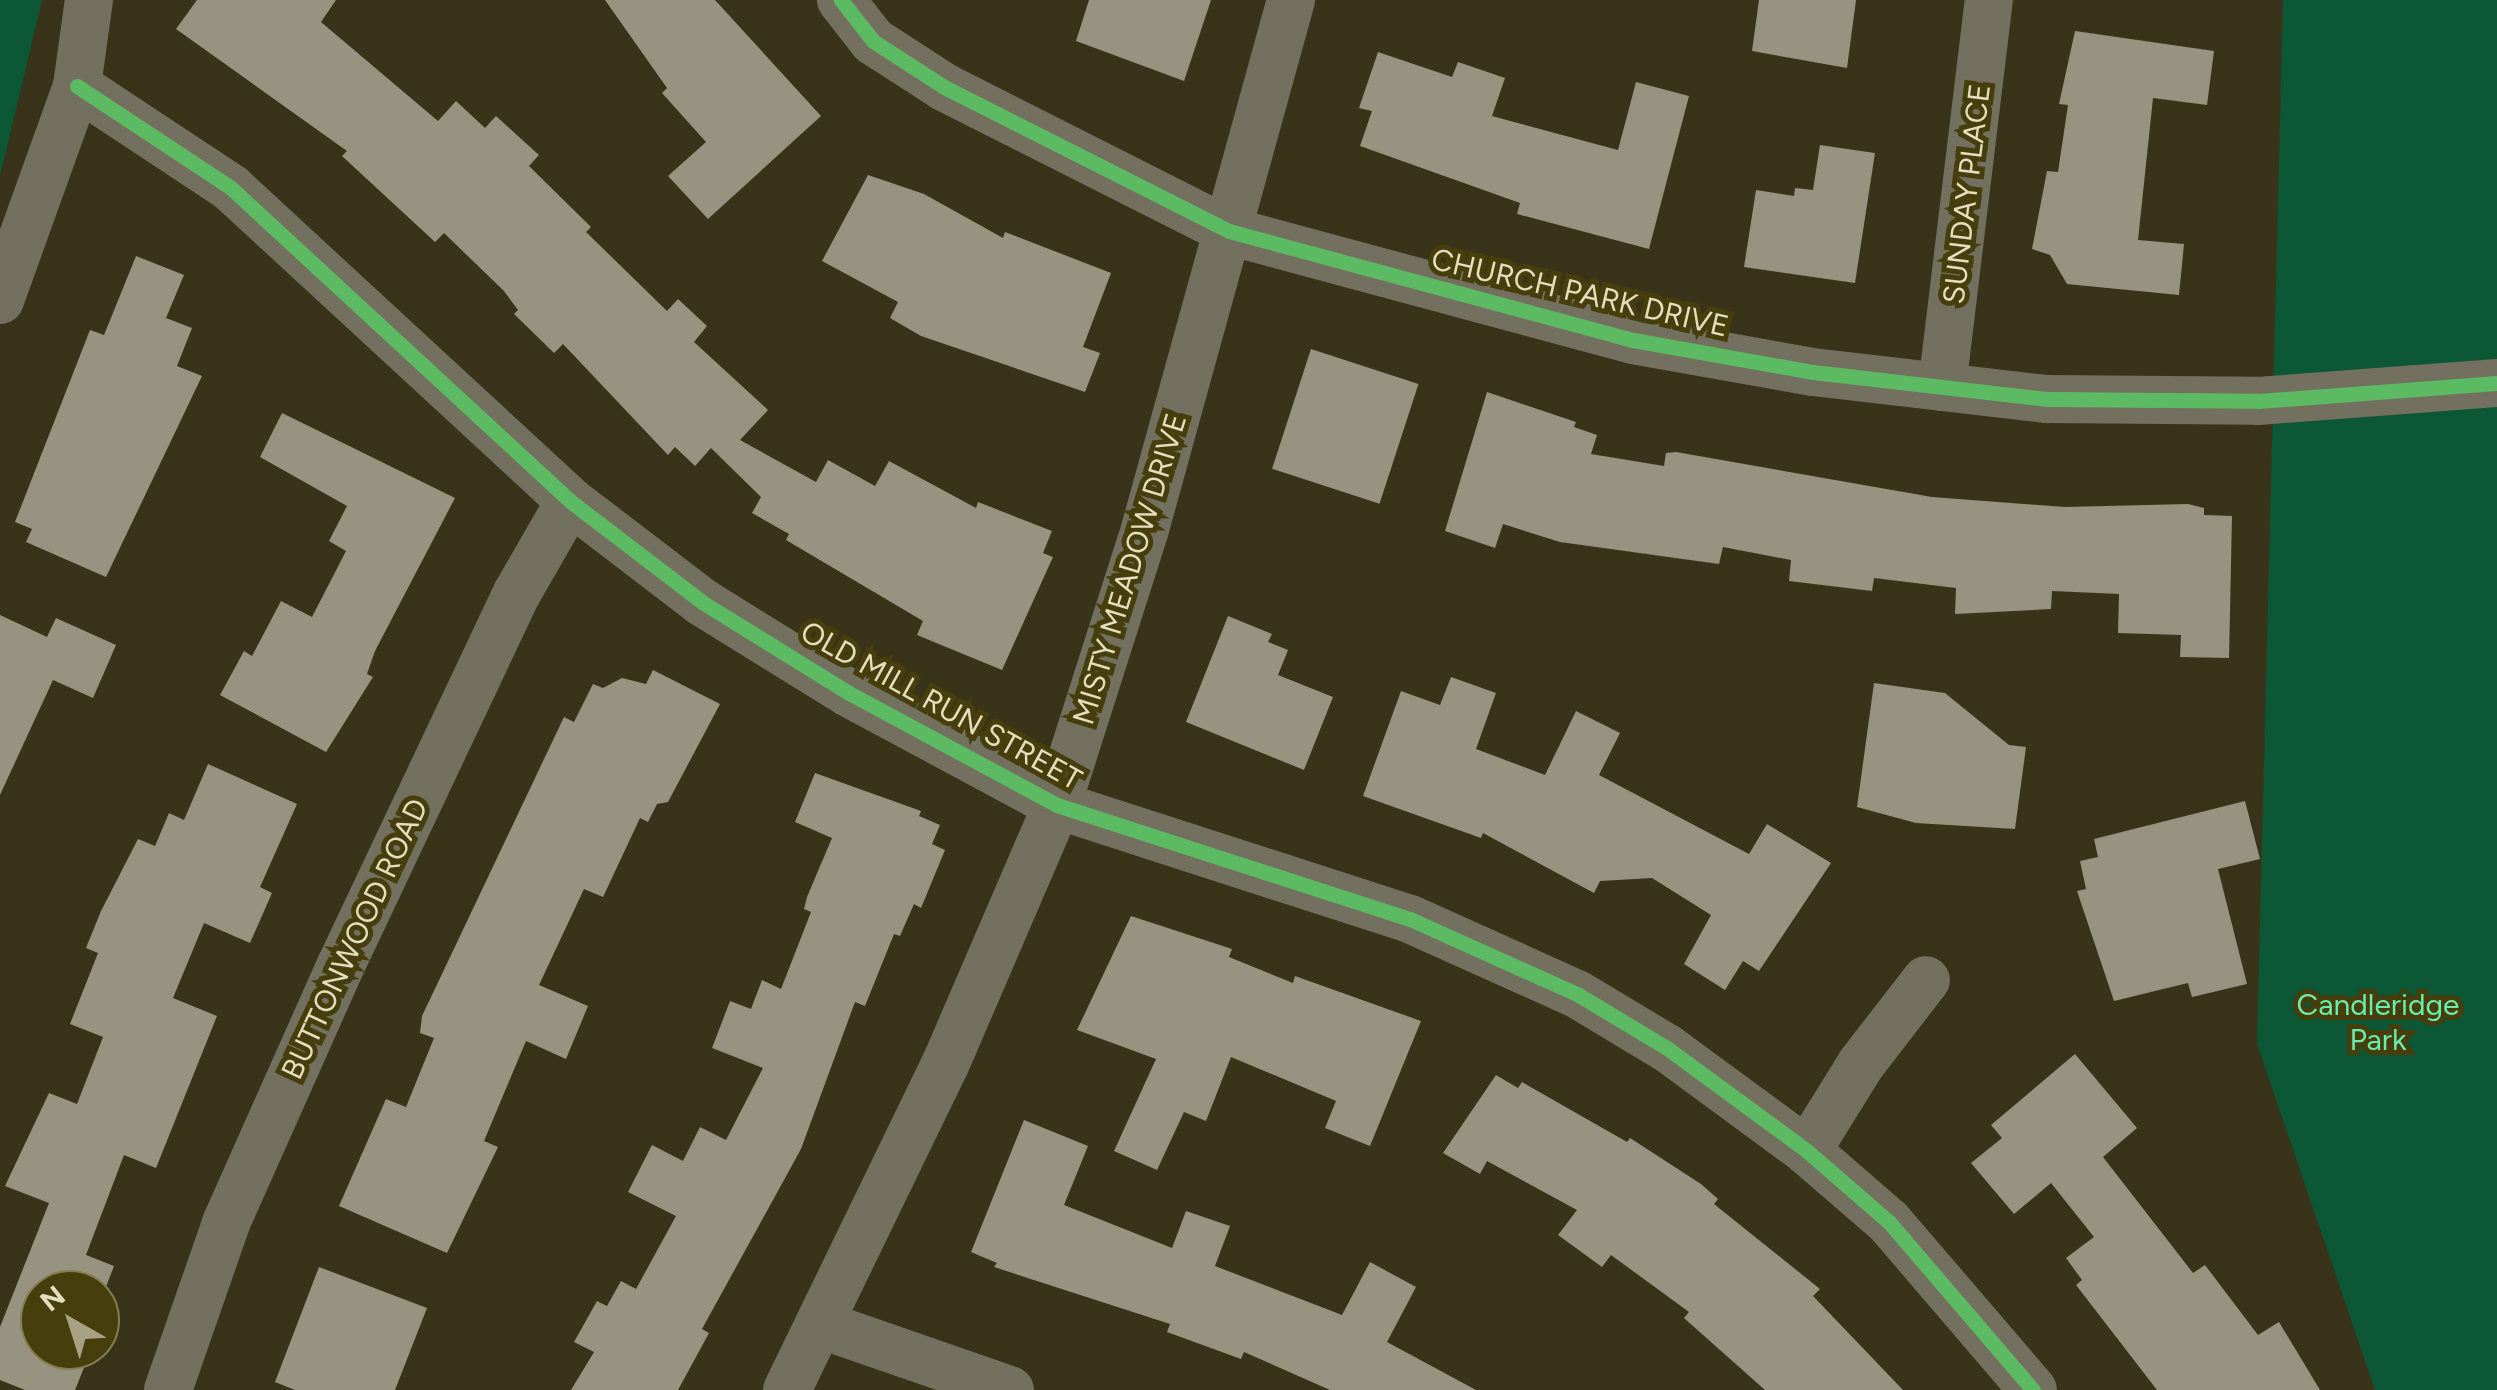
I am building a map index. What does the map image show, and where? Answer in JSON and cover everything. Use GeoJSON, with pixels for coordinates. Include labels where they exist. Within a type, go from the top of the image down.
{"type":"FeatureCollection","features":[{"type":"Feature","properties":{"kind":"street"},"geometry":{"type":"LineString","coordinates":[[0,300],[77,86],[88,0]]}},
{"type":"Feature","properties":{"kind":"street","name":"CHURCH PARK DRIVE"},"geometry":{"type":"LineString","coordinates":[[840,0],[874,40],[944,87],[1229,232],[1633,340],[2047,399],[2258,401],[2497,383]]}},
{"type":"Feature","properties":{"kind":"street","name":"MISTY MEADOW DRIVE"},"geometry":{"type":"LineString","coordinates":[[787,1390],[822,1325],[1057,806],[1229,232],[1291,0]]}},
{"type":"Feature","properties":{"kind":"street","name":"SUNDAY PLACE"},"geometry":{"type":"LineString","coordinates":[[1942,387],[1989,0]]}},
{"type":"Feature","properties":{"kind":"street","name":"OLD MILL RUN STREET"},"geometry":{"type":"LineString","coordinates":[[77,86],[231,188],[570,501],[702,602],[849,693],[1057,806],[1410,920],[1576,994],[1667,1048],[1807,1150],[1888,1222],[2033,1390]]}},
{"type":"Feature","properties":{"kind":"street","name":"BUTTONWOOD ROAD"},"geometry":{"type":"LineString","coordinates":[[168,1390],[226,1223],[341,964],[517,594],[570,501]]}},
{"type":"Feature","properties":{"kind":"street"},"geometry":{"type":"LineString","coordinates":[[1807,1150],[1861,1064],[1926,980]]}},
{"type":"Feature","properties":{"kind":"street"},"geometry":{"type":"LineString","coordinates":[[822,1325],[1010,1390]]}},
{"type":"Feature","properties":{"kind":"green space"},"geometry":{"type":"Polygon","coordinates":[[[0,0],[42,0],[0,176],[0,0]]]}},
{"type":"Feature","properties":{"kind":"green space","name":"Candleridge Park"},"geometry":{"type":"Polygon","coordinates":[[[2283,0],[2497,0],[2497,1390],[2375,1390],[2257,1044],[2283,0]]]}},
{"type":"Feature","properties":{"kind":"building"},"geometry":{"type":"Polygon","coordinates":[[[197,0],[336,0],[321,22],[438,121],[456,101],[485,128],[496,116],[539,155],[529,166],[591,227],[586,232],[667,311],[678,299],[707,326],[694,342],[768,410],[740,440],[816,482],[828,460],[875,486],[889,461],[976,508],[978,502],[1052,531],[1043,553],[1053,557],[1002,670],[917,635],[923,621],[786,540],[789,534],[752,513],[761,497],[711,448],[695,466],[675,447],[668,455],[563,344],[554,353],[514,314],[518,310],[504,291],[444,233],[435,242],[342,156],[347,151],[176,29],[197,0]]]}},
{"type":"Feature","properties":{"kind":"building"},"geometry":{"type":"Polygon","coordinates":[[[605,0],[715,0],[821,116],[708,219],[668,176],[706,142],[662,93],[667,88],[605,0]]]}},
{"type":"Feature","properties":{"kind":"building"},"geometry":{"type":"Polygon","coordinates":[[[1089,0],[1211,0],[1184,81],[1076,41],[1089,0]]]}},
{"type":"Feature","properties":{"kind":"building"},"geometry":{"type":"Polygon","coordinates":[[[1759,0],[1856,0],[1847,68],[1752,51],[1759,0]]]}},
{"type":"Feature","properties":{"kind":"building"},"geometry":{"type":"Polygon","coordinates":[[[2075,31],[2214,51],[2207,105],[2153,98],[2138,240],[2184,244],[2179,295],[2067,284],[2050,255],[2032,249],[2047,171],[2058,172],[2068,105],[2059,104],[2075,31]]]}},
{"type":"Feature","properties":{"kind":"building"},"geometry":{"type":"Polygon","coordinates":[[[1378,52],[1452,77],[1458,62],[1505,78],[1492,116],[1618,150],[1636,82],[1689,96],[1649,249],[1517,214],[1520,203],[1360,146],[1372,111],[1359,108],[1378,52]]]}},
{"type":"Feature","properties":{"kind":"building"},"geometry":{"type":"Polygon","coordinates":[[[1820,145],[1875,153],[1855,283],[1744,267],[1756,190],[1794,196],[1795,188],[1813,190],[1820,145]]]}},
{"type":"Feature","properties":{"kind":"building"},"geometry":{"type":"Polygon","coordinates":[[[868,175],[924,194],[1003,238],[1005,232],[1111,273],[1083,347],[1100,353],[1085,392],[921,336],[890,318],[898,302],[822,261],[868,175]]]}},
{"type":"Feature","properties":{"kind":"building"},"geometry":{"type":"Polygon","coordinates":[[[136,256],[184,275],[166,318],[192,328],[177,366],[202,376],[106,577],[26,542],[32,529],[15,522],[90,330],[104,335],[136,256]]]}},
{"type":"Feature","properties":{"kind":"building"},"geometry":{"type":"Polygon","coordinates":[[[1311,349],[1418,384],[1380,504],[1272,469],[1311,349]]]}},
{"type":"Feature","properties":{"kind":"building"},"geometry":{"type":"Polygon","coordinates":[[[1487,392],[1576,422],[1574,427],[1597,435],[1591,454],[1664,466],[1666,453],[1676,452],[1932,497],[2065,507],[2188,504],[2204,508],[2204,515],[2232,516],[2229,658],[2180,657],[2181,635],[2118,633],[2119,594],[2052,591],[2051,609],[1955,614],[1956,588],[1874,578],[1872,591],[1789,581],[1791,560],[1723,547],[1719,564],[1560,542],[1503,524],[1495,548],[1445,531],[1487,392]]]}},
{"type":"Feature","properties":{"kind":"building"},"geometry":{"type":"Polygon","coordinates":[[[282,413],[455,498],[375,651],[367,674],[373,677],[326,752],[220,695],[244,651],[252,656],[281,601],[312,617],[346,551],[329,541],[347,506],[260,457],[282,413]]]}},
{"type":"Feature","properties":{"kind":"building"},"geometry":{"type":"Polygon","coordinates":[[[0,615],[47,637],[56,618],[116,645],[93,698],[53,680],[0,795],[0,615]]]}},
{"type":"Feature","properties":{"kind":"building"},"geometry":{"type":"Polygon","coordinates":[[[1228,616],[1272,634],[1268,642],[1288,650],[1278,675],[1333,697],[1304,770],[1186,722],[1228,616]]]}},
{"type":"Feature","properties":{"kind":"building"},"geometry":{"type":"Polygon","coordinates":[[[653,670],[720,704],[668,802],[657,804],[648,822],[640,818],[603,897],[584,889],[539,985],[588,1006],[566,1059],[526,1041],[484,1141],[498,1147],[447,1253],[339,1206],[386,1099],[406,1107],[434,1038],[420,1033],[422,1016],[564,717],[574,722],[593,684],[603,688],[622,678],[646,684],[653,670]]]}},
{"type":"Feature","properties":{"kind":"building"},"geometry":{"type":"Polygon","coordinates":[[[1451,677],[1496,693],[1476,749],[1545,775],[1576,711],[1620,733],[1599,775],[1749,854],[1767,824],[1831,863],[1759,971],[1743,961],[1725,990],[1684,964],[1711,915],[1652,878],[1600,881],[1594,893],[1483,833],[1481,838],[1363,796],[1401,691],[1440,705],[1451,677]]]}},
{"type":"Feature","properties":{"kind":"building"},"geometry":{"type":"Polygon","coordinates":[[[1874,683],[1945,693],[2009,745],[2026,747],[2015,829],[1916,823],[1857,807],[1874,683]]]}},
{"type":"Feature","properties":{"kind":"building"},"geometry":{"type":"Polygon","coordinates":[[[208,764],[297,804],[260,887],[272,893],[250,943],[204,923],[173,998],[217,1016],[156,1168],[124,1155],[86,1255],[114,1266],[112,1270],[23,1270],[49,1203],[5,1186],[49,1093],[77,1104],[103,1037],[70,1024],[98,953],[86,948],[138,839],[155,846],[169,813],[184,820],[208,764]]]}},
{"type":"Feature","properties":{"kind":"building"},"geometry":{"type":"Polygon","coordinates":[[[815,773],[921,811],[919,816],[940,825],[932,844],[945,850],[921,908],[914,904],[900,936],[894,934],[865,1006],[855,1002],[801,1149],[702,1329],[709,1333],[678,1390],[571,1390],[594,1352],[574,1342],[597,1301],[607,1306],[621,1281],[636,1289],[676,1216],[628,1192],[652,1145],[683,1161],[700,1127],[726,1140],[763,1068],[712,1048],[730,1001],[751,1009],[762,980],[781,989],[811,912],[804,909],[807,897],[832,838],[795,822],[815,773]]]}},
{"type":"Feature","properties":{"kind":"building"},"geometry":{"type":"Polygon","coordinates":[[[2245,801],[2260,859],[2218,869],[2247,984],[2192,997],[2188,983],[2114,1001],[2077,891],[2086,889],[2080,861],[2098,857],[2094,839],[2245,801]]]}},
{"type":"Feature","properties":{"kind":"building"},"geometry":{"type":"Polygon","coordinates":[[[1131,916],[1232,949],[1229,957],[1293,983],[1295,976],[1421,1021],[1370,1146],[1325,1128],[1336,1101],[1231,1057],[1206,1121],[1184,1112],[1157,1170],[1114,1151],[1156,1059],[1077,1030],[1131,916]]]}},
{"type":"Feature","properties":{"kind":"building"},"geometry":{"type":"Polygon","coordinates":[[[2075,1054],[2137,1128],[2103,1157],[2193,1273],[2205,1265],[2258,1335],[2279,1322],[2320,1390],[2157,1390],[2076,1285],[2082,1280],[2066,1258],[2094,1237],[2051,1183],[2014,1214],[1971,1163],[2002,1138],[1991,1125],[2075,1054]]]}},
{"type":"Feature","properties":{"kind":"building"},"geometry":{"type":"Polygon","coordinates":[[[1496,1075],[1518,1088],[1522,1082],[1627,1142],[1630,1138],[1701,1184],[1718,1199],[1714,1204],[1820,1289],[1813,1296],[1903,1390],[1765,1390],[1684,1318],[1689,1312],[1611,1255],[1602,1267],[1558,1235],[1577,1210],[1487,1161],[1480,1174],[1443,1153],[1496,1075]]]}},
{"type":"Feature","properties":{"kind":"building"},"geometry":{"type":"Polygon","coordinates":[[[1024,1120],[1088,1146],[1064,1205],[1172,1248],[1186,1211],[1230,1226],[1215,1266],[1342,1315],[1370,1262],[1416,1287],[1387,1342],[1476,1390],[1330,1390],[1244,1352],[1241,1359],[1167,1332],[1170,1324],[994,1267],[997,1263],[971,1252],[1024,1120]]]}},
{"type":"Feature","properties":{"kind":"building"},"geometry":{"type":"Polygon","coordinates":[[[319,1267],[427,1308],[395,1390],[295,1390],[275,1382],[319,1267]]]}},
{"type":"Feature","properties":{"kind":"building"},"geometry":{"type":"Polygon","coordinates":[[[20,1276],[20,1370],[83,1370],[75,1390],[25,1390],[0,1380],[0,1327],[20,1276]]]}},
{"type":"Feature","properties":{"kind":"cycle path"},"geometry":{"type":"LineString","coordinates":[[841,0],[873,41],[944,87],[1229,231],[1633,340],[1813,372],[2047,399],[2258,401],[2497,383]]}},
{"type":"Feature","properties":{"kind":"cycle path"},"geometry":{"type":"LineString","coordinates":[[77,86],[231,188],[570,501],[702,602],[849,693],[1057,805],[1410,919],[1577,994],[1667,1048],[1807,1151],[1889,1222],[2033,1390]]}}]}
